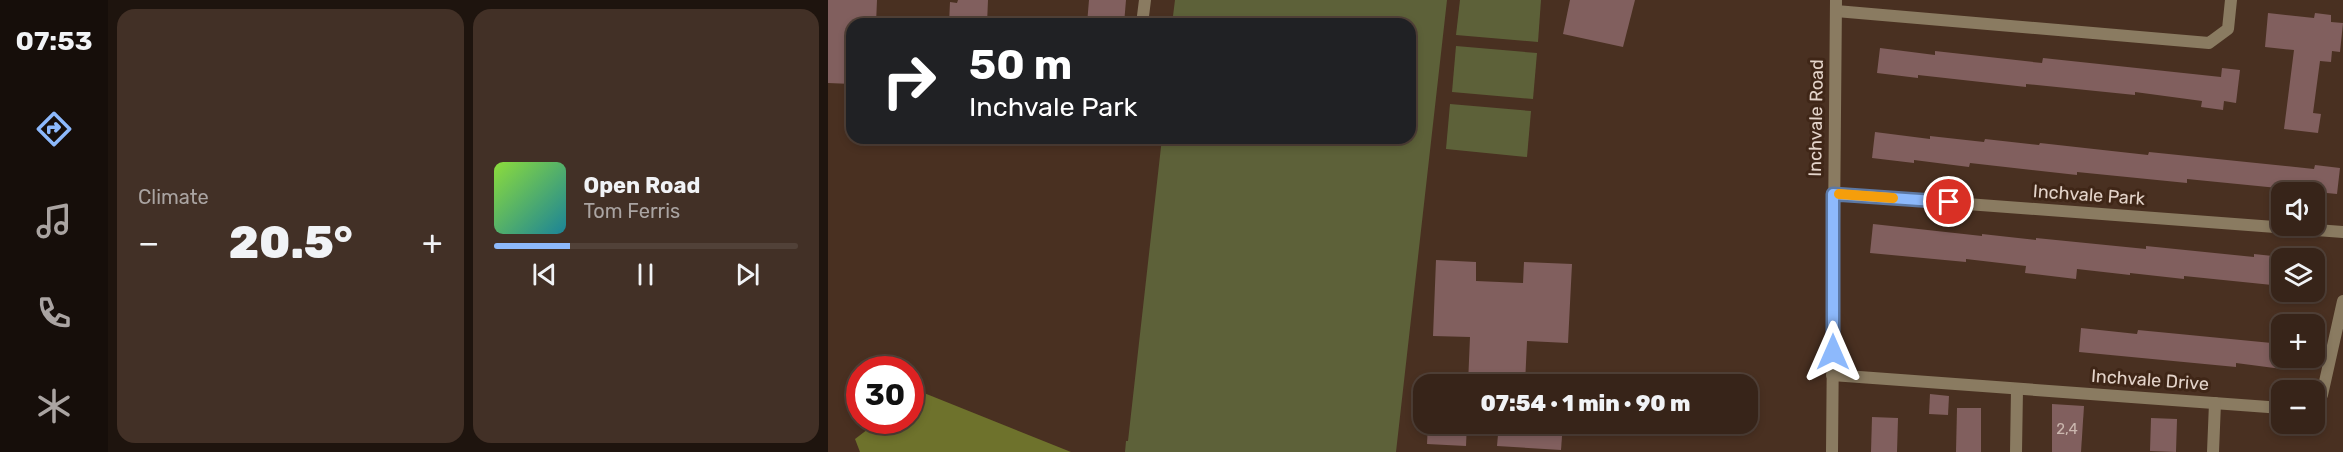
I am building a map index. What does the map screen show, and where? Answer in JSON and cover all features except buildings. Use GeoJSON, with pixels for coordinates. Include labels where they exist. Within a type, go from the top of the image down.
{"type":"FeatureCollection","features":[{"type":"Feature","properties":{"kind":"street"},"geometry":{"type":"LineString","coordinates":[[1143,18],[1145,0]]}},
{"type":"Feature","properties":{"kind":"street"},"geometry":{"type":"LineString","coordinates":[[1836,5],[2208,43],[2228,29],[2231,0]]}},
{"type":"Feature","properties":{"kind":"street","name":"Inchvale Road"},"geometry":{"type":"LineString","coordinates":[[1832,452],[1836,5]]}},
{"type":"Feature","properties":{"kind":"street","name":"Inchvale Park"},"geometry":{"type":"LineString","coordinates":[[1833,194],[2343,232]]}},
{"type":"Feature","properties":{"kind":"street"},"geometry":{"type":"LineString","coordinates":[[2325,382],[2343,302]]}},
{"type":"Feature","properties":{"kind":"street","name":"Inchvale Drive"},"geometry":{"type":"LineString","coordinates":[[1832,375],[2271,407]]}},
{"type":"Feature","properties":{"kind":"street"},"geometry":{"type":"LineString","coordinates":[[2016,452],[2017,389]]}},
{"type":"Feature","properties":{"kind":"street"},"geometry":{"type":"LineString","coordinates":[[2213,452],[2215,403]]}},
{"type":"Feature","properties":{"kind":"green space"},"geometry":{"type":"Polygon","coordinates":[[[1175,0],[1447,0],[1396,452],[1125,452],[1161,144],[1416,144],[1416,18],[1173,18],[1175,0]]]}},
{"type":"Feature","properties":{"kind":"green space"},"geometry":{"type":"Polygon","coordinates":[[[1460,0],[1541,0],[1538,42],[1456,35],[1460,0]]]}},
{"type":"Feature","properties":{"kind":"green space"},"geometry":{"type":"Polygon","coordinates":[[[1456,46],[1537,53],[1533,99],[1452,92],[1456,46]]]}},
{"type":"Feature","properties":{"kind":"green space"},"geometry":{"type":"Polygon","coordinates":[[[1450,104],[1531,111],[1527,157],[1446,149],[1450,104]]]}},
{"type":"Feature","properties":{"kind":"green space"},"geometry":{"type":"Polygon","coordinates":[[[924,393],[1071,452],[860,452],[855,439],[862,434],[924,434],[924,393]]]}},
{"type":"Feature","properties":{"kind":"slow traffic"},"geometry":{"type":"LineString","coordinates":[[1839,194],[1893,198]]}},
{"type":"Feature","properties":{"kind":"route"},"geometry":{"type":"LineString","coordinates":[[1833,352],[1833,194],[1949,202]]}}]}
